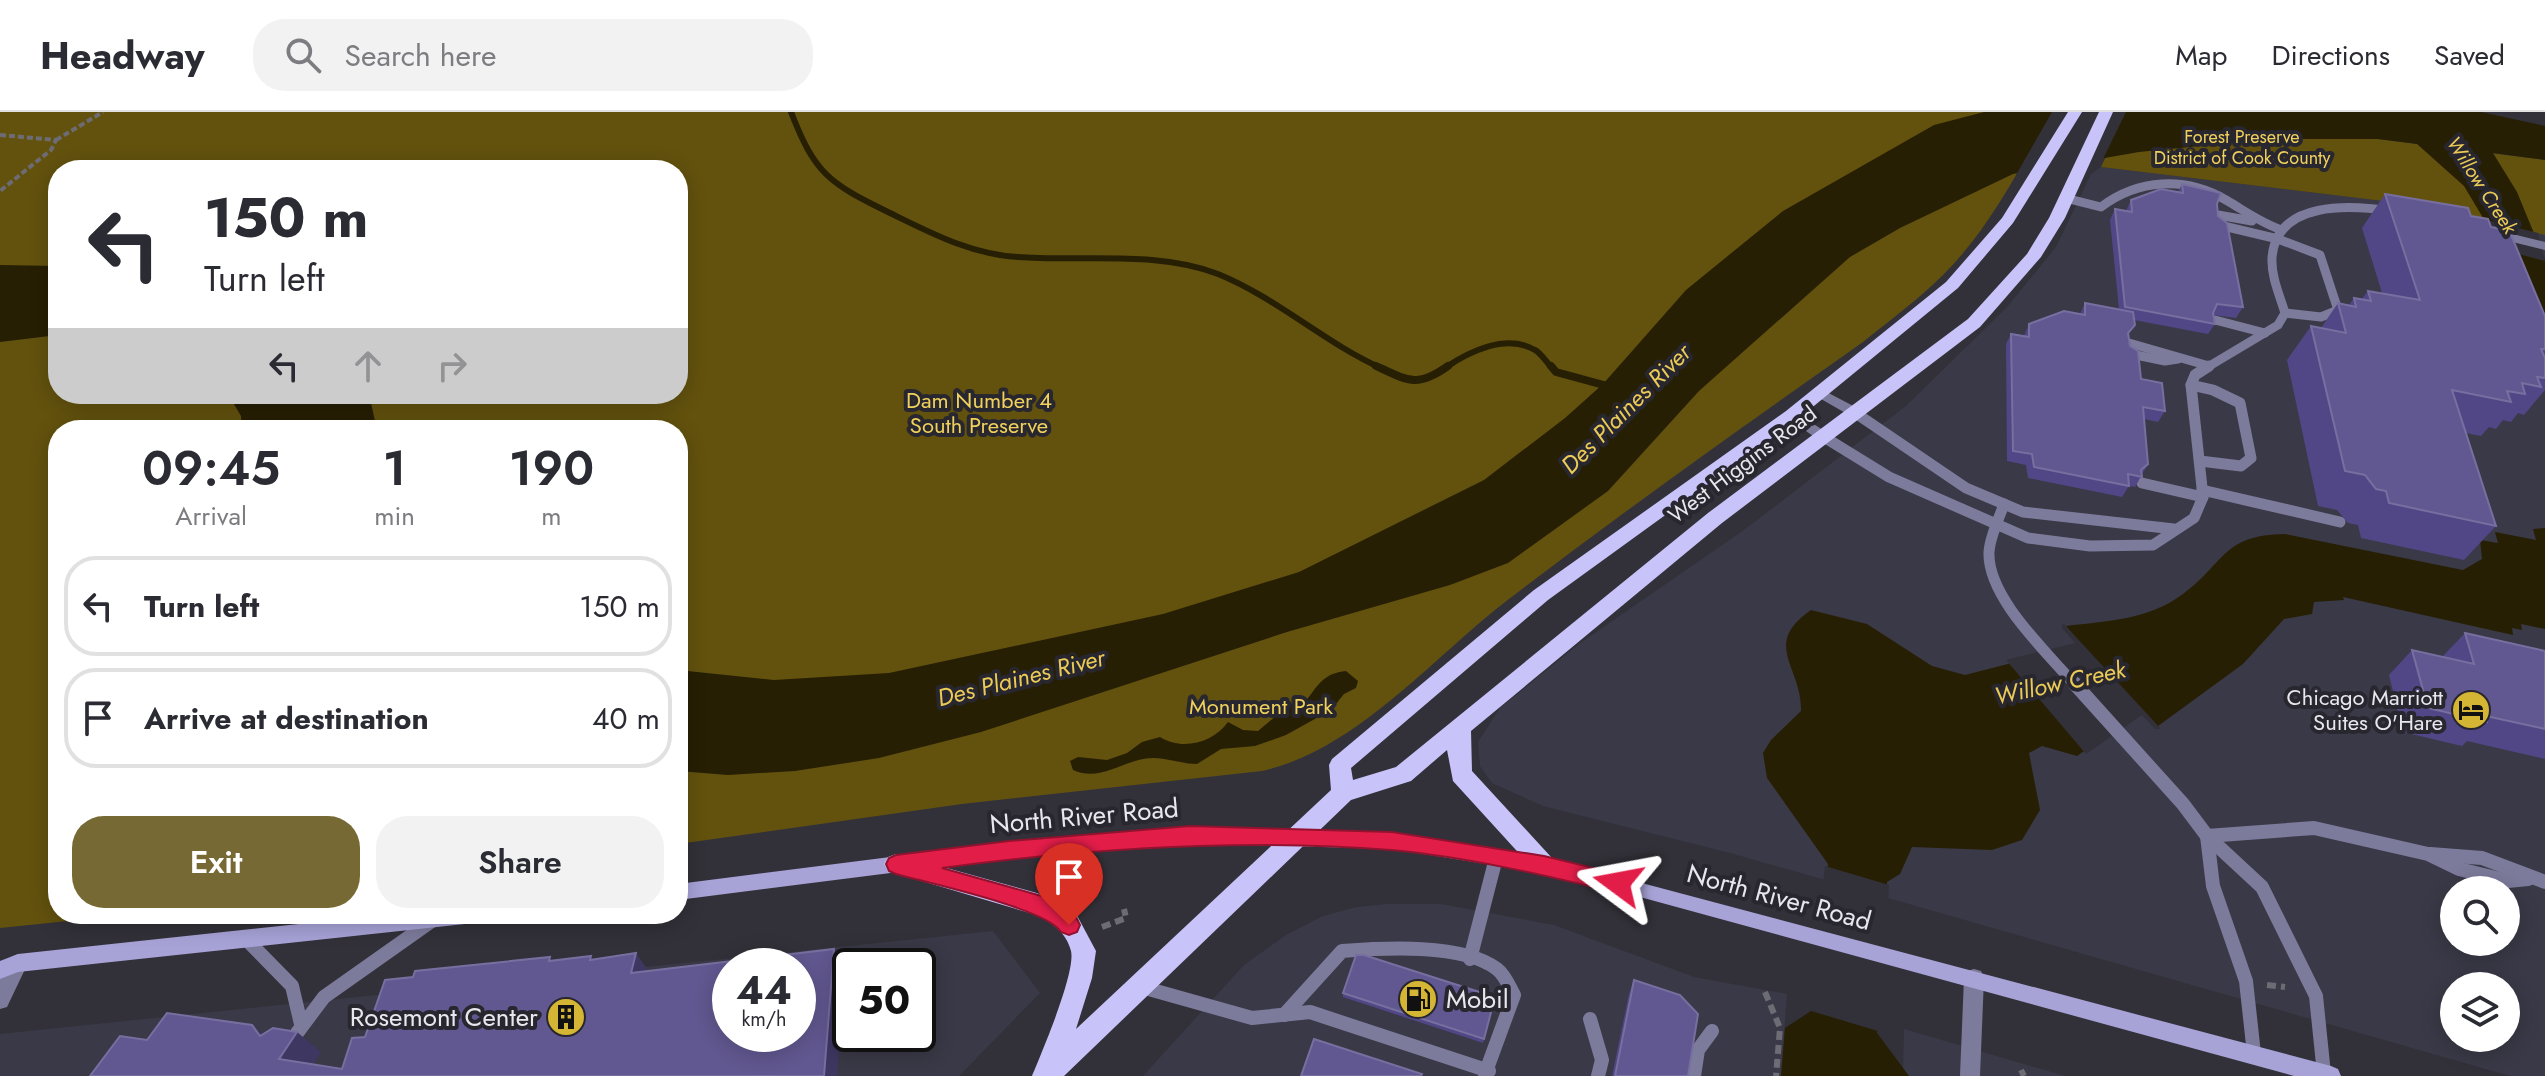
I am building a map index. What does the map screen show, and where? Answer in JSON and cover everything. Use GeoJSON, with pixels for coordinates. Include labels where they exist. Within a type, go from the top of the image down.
{"type":"FeatureCollection","features":[{"type":"Feature","properties":{"kind":"main road","name":"West Higgins Road"},"geometry":{"type":"LineString","coordinates":[[1343,793],[1340,765],[1473,650],[1628,529],[1792,415],[1952,285],[2008,220],[2039,175],[2075,112]]}},
{"type":"Feature","properties":{"kind":"main road","name":"West Higgins Road"},"geometry":{"type":"LineString","coordinates":[[1047,1074],[1343,793],[1403,774],[1691,538],[1974,323],[2033,257],[2106,112]]}},
{"type":"Feature","properties":{"kind":"main road"},"geometry":{"type":"LineString","coordinates":[[1461,724],[1458,746],[1461,774],[1544,865]]}},
{"type":"Feature","properties":{"kind":"main road","name":"North River Road"},"geometry":{"type":"LineString","coordinates":[[688,891],[1009,850],[1190,835],[1392,841],[1544,865],[2327,1075]]}},
{"type":"Feature","properties":{"kind":"main road"},"geometry":{"type":"LineString","coordinates":[[896,864],[1037,904],[1064,916],[1084,951],[1080,978],[1047,1074]]}},
{"type":"Feature","properties":{"kind":"main road"},"geometry":{"type":"LineString","coordinates":[[6,964],[382,924]]}},
{"type":"Feature","properties":{"kind":"street"},"geometry":{"type":"LineString","coordinates":[[2485,231],[2545,246]]}},
{"type":"Feature","properties":{"kind":"street"},"geometry":{"type":"LineString","coordinates":[[1819,392],[1854,412]]}},
{"type":"Feature","properties":{"kind":"street"},"geometry":{"type":"LineString","coordinates":[[1792,415],[1824,437]]}},
{"type":"Feature","properties":{"kind":"street"},"geometry":{"type":"LineString","coordinates":[[0,1000],[6,964]]}},
{"type":"Feature","properties":{"kind":"street"},"geometry":{"type":"LineString","coordinates":[[1970,1076],[1974,978]]}},
{"type":"Feature","properties":{"kind":"lane"},"geometry":{"type":"LineString","coordinates":[[2065,198],[2101,207],[2117,192],[2154,182],[2202,189],[2220,196],[2255,222],[2320,255],[2338,310],[2321,317],[2285,313]]}},
{"type":"Feature","properties":{"kind":"lane"},"geometry":{"type":"LineString","coordinates":[[1824,437],[1889,477],[2028,538],[2090,546],[2153,545],[2194,518],[2203,494],[2191,385],[2195,375],[2278,325],[2285,313],[2273,271],[2272,253],[2280,234],[2297,218],[2344,206],[2398,212]]}},
{"type":"Feature","properties":{"kind":"lane"},"geometry":{"type":"LineString","coordinates":[[2255,222],[2218,220],[2280,234]]}},
{"type":"Feature","properties":{"kind":"lane"},"geometry":{"type":"LineString","coordinates":[[2215,320],[2265,333]]}},
{"type":"Feature","properties":{"kind":"lane"},"geometry":{"type":"LineString","coordinates":[[2130,349],[2165,361],[2178,359],[2209,366]]}},
{"type":"Feature","properties":{"kind":"lane"},"geometry":{"type":"LineString","coordinates":[[2191,385],[2213,390],[2240,403],[2251,458],[2241,466],[2200,461]]}},
{"type":"Feature","properties":{"kind":"lane"},"geometry":{"type":"LineString","coordinates":[[1854,412],[1966,488],[2023,512],[2174,529]]}},
{"type":"Feature","properties":{"kind":"lane"},"geometry":{"type":"LineString","coordinates":[[2142,483],[2340,522]]}},
{"type":"Feature","properties":{"kind":"lane"},"geometry":{"type":"LineString","coordinates":[[2004,504],[1989,549],[1991,578],[2023,624],[2142,762],[2183,804],[2207,836],[2262,887],[2316,996],[2327,1075]]}},
{"type":"Feature","properties":{"kind":"lane"},"geometry":{"type":"LineString","coordinates":[[2207,836],[2314,828],[2428,854],[2471,872],[2508,881],[2528,879],[2545,882]]}},
{"type":"Feature","properties":{"kind":"lane"},"geometry":{"type":"LineString","coordinates":[[2207,836],[2213,886],[2246,981],[2254,1054]]}},
{"type":"Feature","properties":{"kind":"lane"},"geometry":{"type":"LineString","coordinates":[[1470,959],[1496,858]]}},
{"type":"Feature","properties":{"kind":"lane"},"geometry":{"type":"LineString","coordinates":[[287,1047],[301,1024],[324,997],[427,924]]}},
{"type":"Feature","properties":{"kind":"lane"},"geometry":{"type":"LineString","coordinates":[[246,939],[288,979],[301,1001],[301,1024]]}},
{"type":"Feature","properties":{"kind":"lane"},"geometry":{"type":"LineString","coordinates":[[1138,986],[1252,1018],[1284,1015],[1310,1012],[1486,1074],[1514,995],[1499,970],[1470,959],[1390,947],[1342,951],[1284,1015]]}},
{"type":"Feature","properties":{"kind":"lane"},"geometry":{"type":"LineString","coordinates":[[1590,1019],[1602,1060],[1598,1076]]}},
{"type":"Feature","properties":{"kind":"lane"},"geometry":{"type":"LineString","coordinates":[[1694,1076],[1698,1050],[1712,1031]]}},
{"type":"Feature","properties":{"kind":"path"},"geometry":{"type":"LineString","coordinates":[[0,191],[51,150],[56,140],[103,112]]}},
{"type":"Feature","properties":{"kind":"path"},"geometry":{"type":"LineString","coordinates":[[0,135],[56,140]]}},
{"type":"Feature","properties":{"kind":"path"},"geometry":{"type":"LineString","coordinates":[[1102,927],[1126,918],[1124,909]]}},
{"type":"Feature","properties":{"kind":"path"},"geometry":{"type":"LineString","coordinates":[[2267,985],[2285,987]]}},
{"type":"Feature","properties":{"kind":"path"},"geometry":{"type":"LineString","coordinates":[[1765,992],[1780,1028],[1776,1076]]}},
{"type":"Feature","properties":{"kind":"shaded area"},"geometry":{"type":"Polygon","coordinates":[[[2101,167],[2441,208],[2545,235],[2545,1076],[2510,1076],[1734,854],[1543,806],[1492,783],[1480,766],[1478,742],[1500,708],[1579,644],[1744,530],[1906,406],[2007,307],[2056,247],[2091,174],[2101,167]]]}},
{"type":"Feature","properties":{"kind":"shaded area"},"geometry":{"type":"Polygon","coordinates":[[[1441,904],[1554,925],[1694,977],[1787,994],[1781,1076],[1143,1076],[1244,965],[1286,935],[1323,916],[1357,907],[1441,904]]]}},
{"type":"Feature","properties":{"kind":"shaded area"},"geometry":{"type":"Polygon","coordinates":[[[993,931],[1040,993],[959,1076],[0,1076],[0,1034],[712,960],[712,1052],[816,1052],[816,949],[993,931]]]}},
{"type":"Feature","properties":{"kind":"shaded area"},"geometry":{"type":"Polygon","coordinates":[[[1904,1029],[2065,1076],[1903,1076],[1904,1029]]]}},
{"type":"Feature","properties":{"kind":"green space","name":"Dam Number 4 South Preserve"},"geometry":{"type":"Polygon","coordinates":[[[0,112],[2052,112],[2003,197],[1975,238],[1943,275],[1914,301],[1863,342],[1509,599],[1362,722],[1297,760],[1262,771],[962,804],[688,843],[688,420],[48,420],[48,923],[0,928],[0,112]]]}},
{"type":"Feature","properties":{"kind":"green space","name":"Forest Preserve District of Cook County"},"geometry":{"type":"Polygon","coordinates":[[[2127,112],[2292,139],[2378,139],[2545,160],[2545,235],[2441,208],[2101,167],[2127,112]]]}},
{"type":"Feature","properties":{"kind":"water"},"geometry":{"type":"Polygon","coordinates":[[[1984,112],[2481,112],[2545,126],[2545,160],[2493,153],[2517,192],[2545,260],[2545,380],[2501,248],[2464,186],[2417,144],[2378,139],[2270,139],[2139,152],[2013,174],[1900,228],[1850,257],[1699,391],[1608,491],[1508,563],[1450,585],[1287,632],[981,732],[879,758],[795,771],[728,775],[688,772],[688,671],[774,680],[889,673],[1163,614],[1299,572],[1484,480],[1565,418],[1603,384],[1686,290],[1783,211],[1934,125],[1984,112]]]}},
{"type":"Feature","properties":{"kind":"water"},"geometry":{"type":"Polygon","coordinates":[[[0,265],[48,266],[48,336],[0,342],[0,265]]]}},
{"type":"Feature","properties":{"kind":"water"},"geometry":{"type":"Polygon","coordinates":[[[234,404],[371,404],[375,420],[241,420],[234,404]]]}},
{"type":"Feature","properties":{"kind":"water","name":"Willow Creek"},"geometry":{"type":"Polygon","coordinates":[[[2545,528],[2545,629],[2521,624],[2522,630],[2512,628],[2513,635],[2343,597],[2344,600],[2314,602],[2312,614],[2284,619],[2243,664],[2158,726],[2143,710],[2077,756],[2042,746],[2029,753],[2040,810],[2022,840],[1992,850],[1912,847],[1900,874],[1887,882],[1877,1033],[1909,1076],[1781,1076],[1785,1028],[1811,1011],[1828,864],[1767,778],[1763,753],[1771,740],[1801,711],[1800,695],[1786,645],[1788,634],[1811,610],[1867,624],[1932,666],[1965,675],[2082,645],[2066,626],[2127,618],[2170,603],[2197,582],[2226,552],[2249,539],[2285,534],[2463,570],[2482,559],[2480,540],[2498,543],[2495,532],[2536,540],[2533,529],[2545,528]]]}},
{"type":"Feature","properties":{"kind":"water"},"geometry":{"type":"Polygon","coordinates":[[[1346,671],[1358,681],[1356,688],[1344,694],[1331,710],[1286,735],[1255,746],[1221,749],[1197,764],[1153,758],[1094,774],[1073,770],[1070,761],[1078,757],[1107,760],[1127,753],[1142,742],[1160,737],[1178,744],[1197,743],[1214,735],[1228,722],[1243,730],[1258,731],[1290,704],[1306,701],[1327,677],[1346,671]]]}},
{"type":"Feature","properties":{"kind":"pier"},"geometry":{"type":"Polygon","coordinates":[[[2052,112],[2126,112],[2102,161],[2016,175],[2052,112]]]}},
{"type":"Feature","properties":{"kind":"pier"},"geometry":{"type":"Polygon","coordinates":[[[2479,218],[2538,233],[2545,261],[2492,247],[2479,218]]]}},
{"type":"Feature","properties":{"kind":"pier"},"geometry":{"type":"Polygon","coordinates":[[[2063,623],[2161,729],[2155,729],[2142,715],[2086,754],[2006,660],[2075,643],[2062,628],[2063,623]]]}},
{"type":"Feature","properties":{"kind":"pier"},"geometry":{"type":"Polygon","coordinates":[[[1825,866],[1889,885],[1881,1032],[1808,1010],[1825,866]]]}},
{"type":"Feature","properties":{"kind":"building"},"geometry":{"type":"Polygon","coordinates":[[[2182,184],[2221,193],[2217,204],[2218,216],[2227,223],[2243,307],[2217,304],[2213,313],[2215,324],[2125,307],[2115,209],[2132,212],[2131,200],[2161,189],[2183,193],[2182,184]]]}},
{"type":"Feature","properties":{"kind":"building"},"geometry":{"type":"Polygon","coordinates":[[[2385,194],[2468,208],[2471,216],[2488,219],[2491,227],[2509,230],[2545,316],[2545,349],[2541,349],[2545,358],[2545,378],[2537,377],[2541,387],[2522,383],[2525,394],[2507,391],[2511,402],[2452,390],[2496,526],[2389,503],[2386,491],[2376,489],[2365,475],[2345,471],[2311,326],[2346,333],[2338,303],[2356,307],[2354,298],[2371,301],[2368,291],[2420,300],[2385,194]]]}},
{"type":"Feature","properties":{"kind":"building"},"geometry":{"type":"Polygon","coordinates":[[[2085,303],[2133,312],[2135,325],[2128,333],[2130,346],[2138,351],[2141,379],[2162,383],[2165,411],[2143,407],[2148,464],[2141,470],[2142,477],[2128,474],[2129,486],[2034,467],[2032,454],[2013,451],[2011,334],[2029,337],[2029,324],[2064,311],[2085,315],[2085,303]]]}},
{"type":"Feature","properties":{"kind":"building"},"geometry":{"type":"Polygon","coordinates":[[[2465,633],[2545,651],[2545,729],[2486,716],[2487,722],[2428,708],[2412,650],[2474,664],[2465,633]]]}},
{"type":"Feature","properties":{"kind":"building","name":"Rosemont Center"},"geometry":{"type":"Polygon","coordinates":[[[832,949],[824,1076],[90,1076],[120,1036],[147,1040],[167,1013],[252,1025],[260,1036],[273,1028],[297,1032],[279,1059],[342,1069],[352,1038],[365,1037],[385,980],[413,977],[415,971],[550,957],[549,961],[591,956],[590,960],[636,953],[631,973],[712,963],[712,1052],[816,1052],[816,951],[832,949]]]}},
{"type":"Feature","properties":{"kind":"building","name":"Mobil"},"geometry":{"type":"Polygon","coordinates":[[[1356,955],[1495,997],[1484,1039],[1343,993],[1356,955]]]}},
{"type":"Feature","properties":{"kind":"building"},"geometry":{"type":"Polygon","coordinates":[[[1634,980],[1680,995],[1698,1014],[1688,1076],[1615,1076],[1634,980]]]}},
{"type":"Feature","properties":{"kind":"building"},"geometry":{"type":"Polygon","coordinates":[[[1314,1039],[1422,1074],[1301,1076],[1314,1039]]]}},
{"type":"Feature","properties":{"kind":"waterway"},"geometry":{"type":"LineString","coordinates":[[791,112],[808,150],[826,174],[851,193],[935,235],[1000,255],[1145,259],[1195,267],[1240,284],[1381,368]]}},
{"type":"Feature","properties":{"kind":"waterway"},"geometry":{"type":"LineString","coordinates":[[1445,368],[1476,351],[1512,343],[1535,350],[1552,368]]}},
{"type":"Feature","properties":{"kind":"waterway"},"geometry":{"type":"LineString","coordinates":[[1376,366],[1412,380],[1428,377],[1448,366]]}},
{"type":"Feature","properties":{"kind":"waterway"},"geometry":{"type":"LineString","coordinates":[[1551,366],[1556,372],[1611,387]]}},
{"type":"Feature","properties":{"kind":"place","name":"Chicago Marriott Suites O'Hare"},"geometry":{"type":"Point","coordinates":[2471,710]}},
{"type":"Feature","properties":{"kind":"place","name":"Mobil"},"geometry":{"type":"Point","coordinates":[1418,999]}},
{"type":"Feature","properties":{"kind":"place","name":"Rosemont Center"},"geometry":{"type":"Point","coordinates":[566,1017]}},
{"type":"Feature","properties":{"kind":"route"},"geometry":{"type":"LineString","coordinates":[[1069,925],[1064,916],[1037,904],[896,864],[1009,850],[1190,835],[1392,841],[1544,865],[1618,883]]}},
{"type":"Feature","properties":{"kind":"water label","name":"Des Plaines River"},"geometry":{"type":"Point","coordinates":[1626,409]}},
{"type":"Feature","properties":{"kind":"water label","name":"Des Plaines River"},"geometry":{"type":"Point","coordinates":[1021,678]}},
{"type":"Feature","properties":{"kind":"park label","name":"Monument Park"},"geometry":{"type":"Point","coordinates":[1261,706]}}]}
